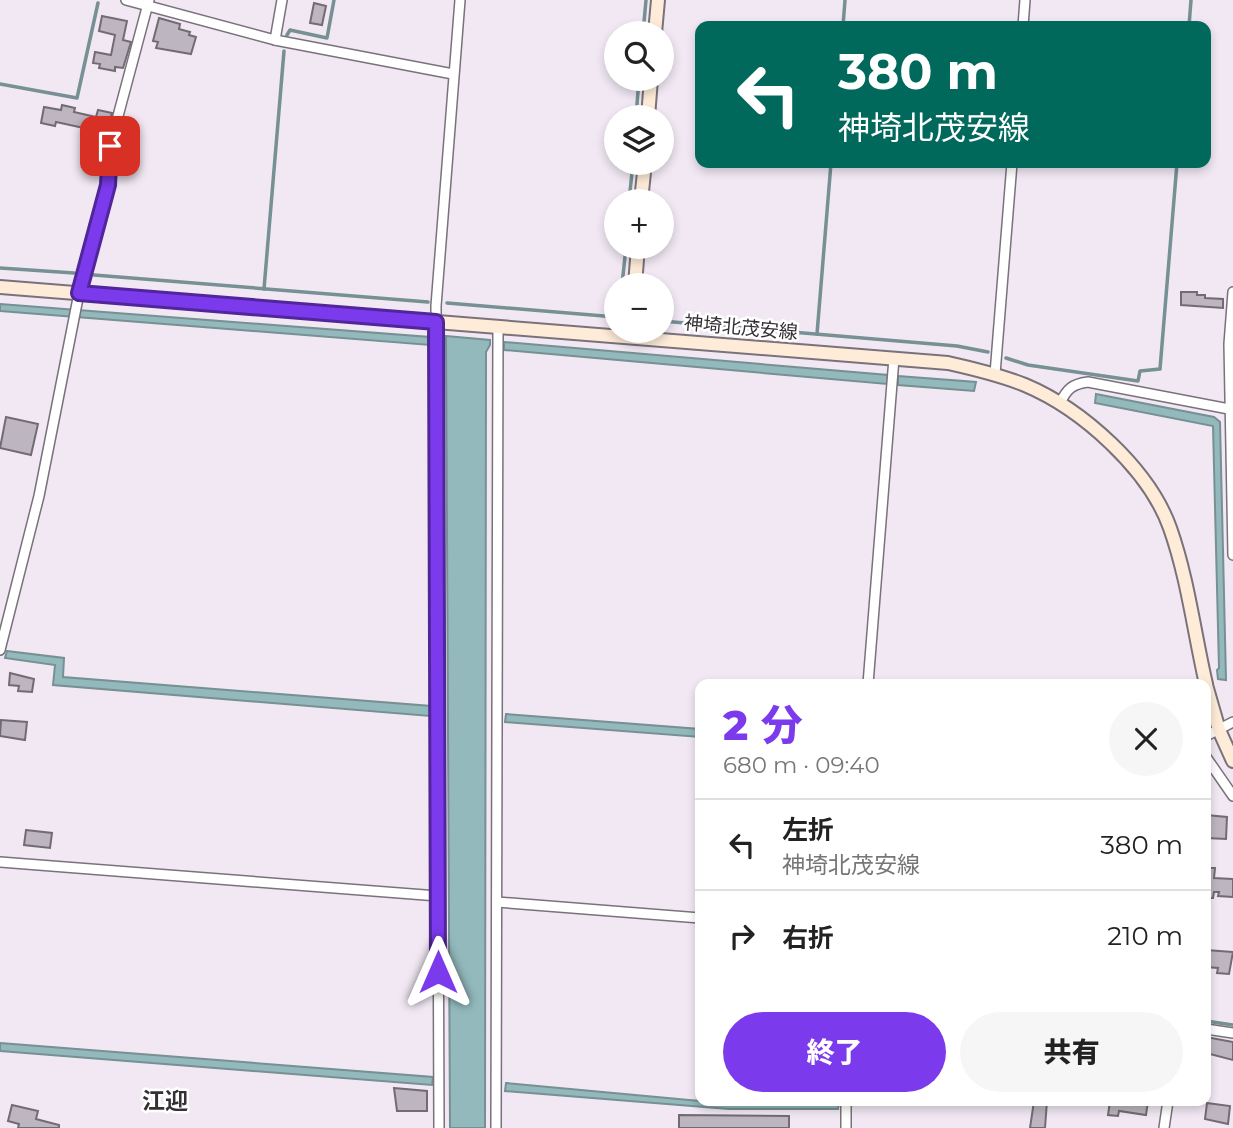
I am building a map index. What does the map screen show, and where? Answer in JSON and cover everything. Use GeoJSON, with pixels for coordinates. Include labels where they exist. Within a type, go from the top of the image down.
{"type":"FeatureCollection","features":[{"type":"Feature","properties":{"kind":"main road"},"geometry":{"type":"LineString","coordinates":[[656,21],[658,0]]}},
{"type":"Feature","properties":{"kind":"main road","name":"神埼北茂安線"},"geometry":{"type":"LineString","coordinates":[[0,287],[78,300],[498,333],[604,334]]}},
{"type":"Feature","properties":{"kind":"main road","name":"神埼北茂安線"},"geometry":{"type":"LineString","coordinates":[[674,338],[948,363],[995,374],[1028,386],[1060,403],[1123,455],[1148,489],[1169,525],[1188,589],[1205,679]]}},
{"type":"Feature","properties":{"kind":"main road","name":"神埼北茂安線"},"geometry":{"type":"LineString","coordinates":[[1211,702],[1219,730],[1233,761]]}},
{"type":"Feature","properties":{"kind":"street"},"geometry":{"type":"LineString","coordinates":[[126,0],[148,3],[275,40],[453,74]]}},
{"type":"Feature","properties":{"kind":"street"},"geometry":{"type":"LineString","coordinates":[[275,40],[282,0]]}},
{"type":"Feature","properties":{"kind":"street"},"geometry":{"type":"LineString","coordinates":[[439,1128],[437,328],[460,0]]}},
{"type":"Feature","properties":{"kind":"street"},"geometry":{"type":"LineString","coordinates":[[1024,21],[1026,0]]}},
{"type":"Feature","properties":{"kind":"street"},"geometry":{"type":"LineString","coordinates":[[0,650],[39,496],[78,300],[108,185],[110,146],[148,3]]}},
{"type":"Feature","properties":{"kind":"street"},"geometry":{"type":"LineString","coordinates":[[995,374],[1012,168]]}},
{"type":"Feature","properties":{"kind":"street"},"geometry":{"type":"LineString","coordinates":[[1233,292],[1228,344],[1233,555]]}},
{"type":"Feature","properties":{"kind":"street"},"geometry":{"type":"LineString","coordinates":[[496,1128],[498,333]]}},
{"type":"Feature","properties":{"kind":"street"},"geometry":{"type":"LineString","coordinates":[[868,679],[894,358]]}},
{"type":"Feature","properties":{"kind":"street"},"geometry":{"type":"LineString","coordinates":[[1060,403],[1067,390],[1076,383],[1088,382],[1229,409]]}},
{"type":"Feature","properties":{"kind":"street"},"geometry":{"type":"LineString","coordinates":[[1211,734],[1233,722]]}},
{"type":"Feature","properties":{"kind":"street"},"geometry":{"type":"LineString","coordinates":[[1211,764],[1233,796]]}},
{"type":"Feature","properties":{"kind":"street"},"geometry":{"type":"LineString","coordinates":[[0,862],[438,896]]}},
{"type":"Feature","properties":{"kind":"street"},"geometry":{"type":"LineString","coordinates":[[497,902],[695,918]]}},
{"type":"Feature","properties":{"kind":"street"},"geometry":{"type":"LineString","coordinates":[[1211,1029],[1233,1033]]}},
{"type":"Feature","properties":{"kind":"street"},"geometry":{"type":"LineString","coordinates":[[846,1106],[846,1128]]}},
{"type":"Feature","properties":{"kind":"street"},"geometry":{"type":"LineString","coordinates":[[1164,1128],[1167,1106]]}},
{"type":"Feature","properties":{"kind":"shaded area"},"geometry":{"type":"Polygon","coordinates":[[[0,304],[430,337],[430,345],[0,311],[0,304]]]}},
{"type":"Feature","properties":{"kind":"shaded area"},"geometry":{"type":"Polygon","coordinates":[[[446,336],[490,340],[486,352],[485,1128],[450,1128],[446,336]]]}},
{"type":"Feature","properties":{"kind":"shaded area"},"geometry":{"type":"Polygon","coordinates":[[[504,342],[888,375],[887,384],[504,350],[504,342]]]}},
{"type":"Feature","properties":{"kind":"shaded area"},"geometry":{"type":"Polygon","coordinates":[[[898,376],[976,382],[974,391],[898,385],[898,376]]]}},
{"type":"Feature","properties":{"kind":"shaded area"},"geometry":{"type":"Polygon","coordinates":[[[1096,394],[1214,417],[1220,422],[1226,680],[1218,679],[1217,670],[1213,426],[1095,403],[1096,394]]]}},
{"type":"Feature","properties":{"kind":"shaded area"},"geometry":{"type":"Polygon","coordinates":[[[7,651],[64,658],[63,677],[431,706],[430,716],[53,685],[55,665],[5,658],[7,651]]]}},
{"type":"Feature","properties":{"kind":"shaded area"},"geometry":{"type":"Polygon","coordinates":[[[506,714],[695,729],[695,737],[505,722],[506,714]]]}},
{"type":"Feature","properties":{"kind":"shaded area"},"geometry":{"type":"Polygon","coordinates":[[[0,1043],[433,1077],[432,1085],[0,1051],[0,1043]]]}},
{"type":"Feature","properties":{"kind":"shaded area"},"geometry":{"type":"Polygon","coordinates":[[[506,1083],[695,1101],[695,1106],[838,1106],[838,1109],[729,1109],[505,1091],[506,1083]]]}},
{"type":"Feature","properties":{"kind":"building"},"geometry":{"type":"Polygon","coordinates":[[[314,3],[326,6],[322,25],[310,23],[314,3]]]}},
{"type":"Feature","properties":{"kind":"building"},"geometry":{"type":"Polygon","coordinates":[[[102,16],[127,21],[123,40],[131,42],[123,68],[115,67],[115,71],[99,68],[100,64],[93,63],[95,52],[111,55],[115,35],[99,31],[102,16]]]}},
{"type":"Feature","properties":{"kind":"building"},"geometry":{"type":"Polygon","coordinates":[[[159,18],[180,24],[179,29],[196,37],[191,54],[156,48],[158,42],[153,41],[159,18]]]}},
{"type":"Feature","properties":{"kind":"building"},"geometry":{"type":"Polygon","coordinates":[[[62,105],[75,108],[74,112],[96,117],[98,110],[112,113],[103,144],[101,170],[82,167],[93,130],[56,122],[55,126],[41,123],[44,107],[61,110],[62,105]]]}},
{"type":"Feature","properties":{"kind":"building"},"geometry":{"type":"Polygon","coordinates":[[[1181,292],[1197,292],[1197,295],[1205,295],[1205,298],[1223,299],[1223,308],[1181,305],[1181,292]]]}},
{"type":"Feature","properties":{"kind":"building"},"geometry":{"type":"Polygon","coordinates":[[[6,417],[38,424],[31,455],[0,448],[6,417]]]}},
{"type":"Feature","properties":{"kind":"building"},"geometry":{"type":"Polygon","coordinates":[[[10,673],[34,679],[32,692],[18,691],[19,686],[9,685],[10,673]]]}},
{"type":"Feature","properties":{"kind":"building"},"geometry":{"type":"Polygon","coordinates":[[[1,720],[27,722],[25,740],[0,736],[1,720]]]}},
{"type":"Feature","properties":{"kind":"building"},"geometry":{"type":"Polygon","coordinates":[[[1211,815],[1227,817],[1226,839],[1211,838],[1211,815]]]}},
{"type":"Feature","properties":{"kind":"building"},"geometry":{"type":"Polygon","coordinates":[[[26,830],[52,833],[50,848],[24,845],[26,830]]]}},
{"type":"Feature","properties":{"kind":"building"},"geometry":{"type":"Polygon","coordinates":[[[1211,868],[1215,868],[1214,878],[1233,879],[1233,897],[1218,896],[1219,892],[1214,892],[1213,898],[1211,868]]]}},
{"type":"Feature","properties":{"kind":"building"},"geometry":{"type":"Polygon","coordinates":[[[1211,950],[1233,952],[1229,974],[1217,973],[1218,968],[1211,967],[1211,950]]]}},
{"type":"Feature","properties":{"kind":"building"},"geometry":{"type":"Polygon","coordinates":[[[1211,1038],[1233,1042],[1233,1060],[1211,1054],[1211,1038]]]}},
{"type":"Feature","properties":{"kind":"building"},"geometry":{"type":"Polygon","coordinates":[[[394,1088],[427,1091],[427,1111],[397,1111],[394,1088]]]}},
{"type":"Feature","properties":{"kind":"building"},"geometry":{"type":"Polygon","coordinates":[[[1211,1104],[1230,1106],[1228,1124],[1205,1119],[1207,1106],[1211,1106],[1211,1104]]]}},
{"type":"Feature","properties":{"kind":"building"},"geometry":{"type":"Polygon","coordinates":[[[12,1105],[38,1111],[36,1119],[59,1125],[59,1128],[18,1128],[19,1124],[8,1121],[12,1105]]]}},
{"type":"Feature","properties":{"kind":"building"},"geometry":{"type":"Polygon","coordinates":[[[1033,1106],[1047,1106],[1045,1128],[1030,1128],[1033,1106]]]}},
{"type":"Feature","properties":{"kind":"building"},"geometry":{"type":"Polygon","coordinates":[[[1109,1106],[1147,1106],[1146,1115],[1119,1111],[1118,1116],[1108,1115],[1109,1106]]]}},
{"type":"Feature","properties":{"kind":"building"},"geometry":{"type":"Polygon","coordinates":[[[679,1115],[789,1116],[789,1128],[679,1128],[679,1115]]]}},
{"type":"Feature","properties":{"kind":"waterway"},"geometry":{"type":"LineString","coordinates":[[287,35],[290,30],[327,38],[334,0]]}},
{"type":"Feature","properties":{"kind":"waterway"},"geometry":{"type":"LineString","coordinates":[[644,21],[646,0]]}},
{"type":"Feature","properties":{"kind":"waterway"},"geometry":{"type":"LineString","coordinates":[[843,21],[845,0]]}},
{"type":"Feature","properties":{"kind":"waterway"},"geometry":{"type":"LineString","coordinates":[[1189,21],[1191,0]]}},
{"type":"Feature","properties":{"kind":"waterway"},"geometry":{"type":"LineString","coordinates":[[0,84],[77,98],[98,3]]}},
{"type":"Feature","properties":{"kind":"waterway"},"geometry":{"type":"LineString","coordinates":[[264,289],[284,51]]}},
{"type":"Feature","properties":{"kind":"waterway"},"geometry":{"type":"LineString","coordinates":[[637,105],[638,91]]}},
{"type":"Feature","properties":{"kind":"waterway"},"geometry":{"type":"LineString","coordinates":[[817,334],[831,168]]}},
{"type":"Feature","properties":{"kind":"waterway"},"geometry":{"type":"LineString","coordinates":[[1006,358],[1028,365],[1138,381],[1140,371],[1160,369],[1177,168]]}},
{"type":"Feature","properties":{"kind":"waterway"},"geometry":{"type":"LineString","coordinates":[[630,189],[632,175]]}},
{"type":"Feature","properties":{"kind":"waterway"},"geometry":{"type":"LineString","coordinates":[[623,273],[625,259]]}},
{"type":"Feature","properties":{"kind":"waterway"},"geometry":{"type":"LineString","coordinates":[[0,268],[74,273]]}},
{"type":"Feature","properties":{"kind":"waterway"},"geometry":{"type":"LineString","coordinates":[[94,275],[428,302]]}},
{"type":"Feature","properties":{"kind":"waterway"},"geometry":{"type":"LineString","coordinates":[[447,303],[604,316]]}},
{"type":"Feature","properties":{"kind":"waterway"},"geometry":{"type":"LineString","coordinates":[[674,322],[957,346],[988,352]]}},
{"type":"Feature","properties":{"kind":"waterway"},"geometry":{"type":"LineString","coordinates":[[1211,1022],[1233,1025]]}},
{"type":"Feature","properties":{"kind":"district","name":"江迎"},"geometry":{"type":"Point","coordinates":[165,1101]}},
{"type":"Feature","properties":{"kind":"route"},"geometry":{"type":"LineString","coordinates":[[110,146],[108,185],[79,293],[436,322],[439,527],[438,972]]}}]}
